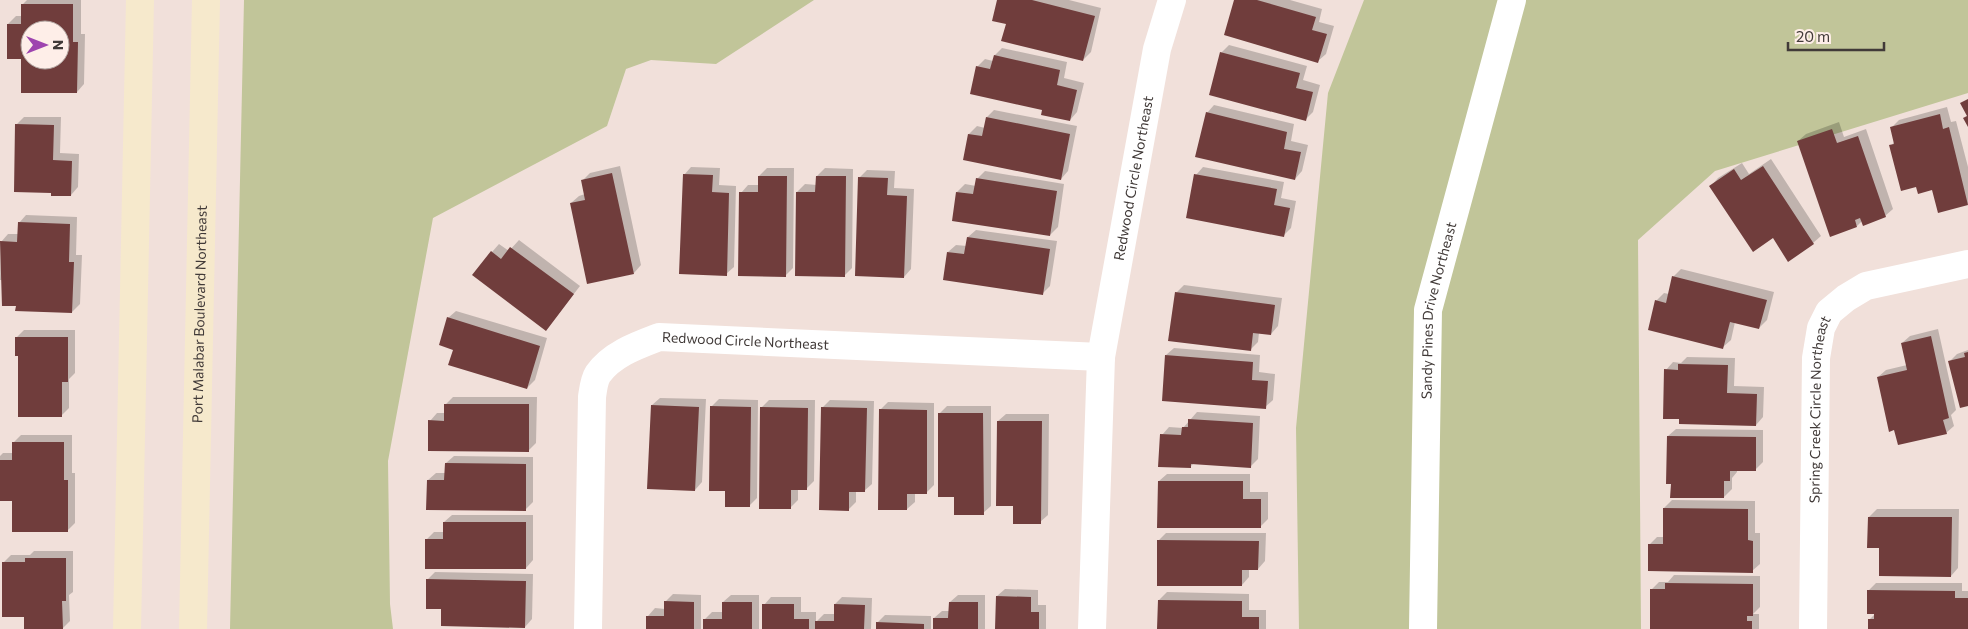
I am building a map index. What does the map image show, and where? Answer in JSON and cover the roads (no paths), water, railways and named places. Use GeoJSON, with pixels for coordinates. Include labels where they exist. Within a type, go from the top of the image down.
{"type":"FeatureCollection","features":[{"type":"Feature","properties":{"kind":"street"},"geometry":{"type":"LineString","coordinates":[[127,629],[140,0]]}},
{"type":"Feature","properties":{"kind":"street","name":"Port Malabar Boulevard Northeast"},"geometry":{"type":"LineString","coordinates":[[193,629],[206,0]]}},
{"type":"Feature","properties":{"kind":"street","name":"Redwood Circle Northeast"},"geometry":{"type":"LineString","coordinates":[[1092,629],[1101,357],[1157,49],[1172,0]]}},
{"type":"Feature","properties":{"kind":"street","name":"Sandy Pines Drive Northeast"},"geometry":{"type":"LineString","coordinates":[[1423,629],[1428,310],[1512,0]]}},
{"type":"Feature","properties":{"kind":"street","name":"Spring Creek Circle Northeast"},"geometry":{"type":"LineString","coordinates":[[1813,629],[1816,358],[1821,328],[1829,312],[1846,298],[1866,286],[1968,264]]}},
{"type":"Feature","properties":{"kind":"street","name":"Redwood Circle Northeast"},"geometry":{"type":"LineString","coordinates":[[588,629],[592,397],[597,376],[610,361],[636,346],[659,337],[1101,357]]}}]}
